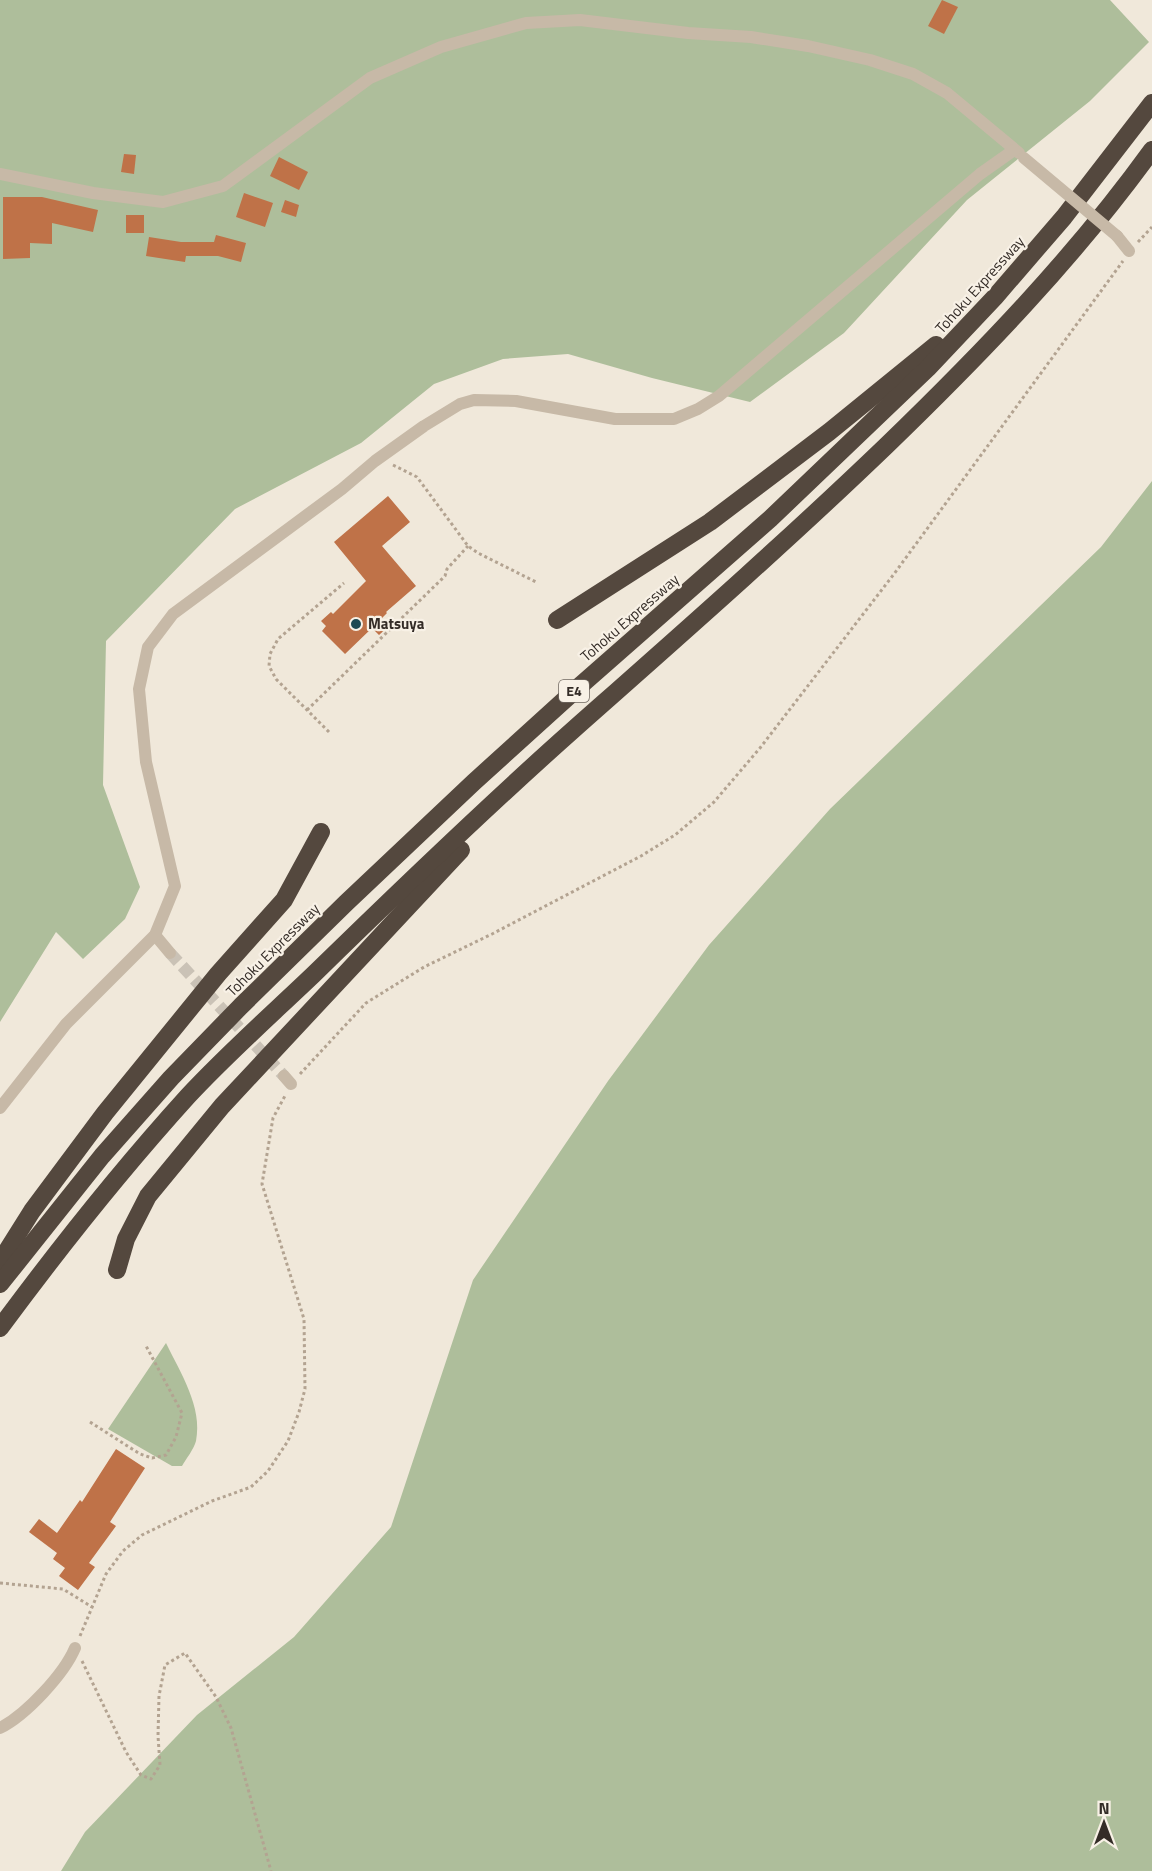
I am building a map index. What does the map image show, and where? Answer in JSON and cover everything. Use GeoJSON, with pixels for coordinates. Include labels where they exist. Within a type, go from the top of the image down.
{"type":"FeatureCollection","features":[{"type":"Feature","properties":{"kind":"highway","name":"Tohoku Expressway"},"geometry":{"type":"LineString","coordinates":[[0,1284],[102,1156],[171,1078],[241,1006],[482,775],[770,519],[928,368],[995,297],[1064,217],[1152,103]]}},
{"type":"Feature","properties":{"kind":"highway","name":"E4"},"geometry":{"type":"LineString","coordinates":[[0,1328],[60,1247],[122,1171],[190,1094],[357,931],[568,734],[789,538],[947,387],[1086,235],[1152,150]]}},
{"type":"Feature","properties":{"kind":"highway"},"geometry":{"type":"LineString","coordinates":[[557,620],[710,522],[828,432],[995,297]]}},
{"type":"Feature","properties":{"kind":"highway"},"geometry":{"type":"LineString","coordinates":[[117,1270],[126,1239],[148,1196],[222,1106],[568,734]]}},
{"type":"Feature","properties":{"kind":"highway"},"geometry":{"type":"LineString","coordinates":[[0,1262],[32,1211],[105,1113],[218,974],[284,900],[321,832]]}},
{"type":"Feature","properties":{"kind":"street"},"geometry":{"type":"LineString","coordinates":[[0,174],[93,193],[163,202],[223,186],[370,78],[441,48],[526,23],[580,20],[688,33],[751,37],[808,46],[870,60],[913,74],[947,93],[1117,236],[1130,251]]}},
{"type":"Feature","properties":{"kind":"street"},"geometry":{"type":"LineString","coordinates":[[0,1108],[66,1024],[155,935],[176,886],[146,762],[139,689],[148,647],[172,614],[342,489],[377,459],[460,404],[474,400],[516,401],[615,419],[674,419],[698,409],[719,396],[980,174],[1019,154]]}},
{"type":"Feature","properties":{"kind":"street"},"geometry":{"type":"LineString","coordinates":[[155,935],[170,953]]}},
{"type":"Feature","properties":{"kind":"street"},"geometry":{"type":"LineString","coordinates":[[0,1728],[47,1689],[69,1663],[75,1648]]}},
{"type":"Feature","properties":{"kind":"path"},"geometry":{"type":"LineString","coordinates":[[272,1871],[231,1728],[216,1697],[185,1653],[165,1665],[158,1716],[160,1765],[151,1779],[141,1775],[126,1752],[75,1648],[106,1574],[123,1551],[142,1536],[212,1501],[251,1487],[268,1471],[288,1441],[300,1412],[305,1389],[304,1319],[262,1184],[273,1118],[288,1080],[366,1003],[424,967],[641,856],[675,834],[714,802],[760,748],[894,574],[1130,251],[1152,226]]}},
{"type":"Feature","properties":{"kind":"path"},"geometry":{"type":"LineString","coordinates":[[377,459],[417,477],[468,546],[536,582]]}},
{"type":"Feature","properties":{"kind":"path"},"geometry":{"type":"LineString","coordinates":[[308,710],[445,576],[447,569],[468,546]]}},
{"type":"Feature","properties":{"kind":"path"},"geometry":{"type":"LineString","coordinates":[[329,732],[276,679],[269,666],[270,654],[278,639],[344,584]]}},
{"type":"Feature","properties":{"kind":"path"},"geometry":{"type":"LineString","coordinates":[[90,1422],[140,1454],[152,1458],[165,1455],[176,1437],[182,1413],[145,1344]]}},
{"type":"Feature","properties":{"kind":"path"},"geometry":{"type":"LineString","coordinates":[[0,1583],[63,1589],[92,1607]]}},
{"type":"Feature","properties":{"kind":"green space"},"geometry":{"type":"Polygon","coordinates":[[[0,0],[1110,0],[1149,42],[1090,101],[967,200],[844,333],[750,402],[568,354],[503,359],[434,384],[361,443],[235,509],[106,641],[103,785],[140,887],[125,919],[83,959],[56,932],[0,1022],[0,0]]]}},
{"type":"Feature","properties":{"kind":"green space"},"geometry":{"type":"Polygon","coordinates":[[[1152,481],[1152,1871],[61,1871],[85,1832],[197,1715],[294,1637],[391,1527],[473,1280],[608,1081],[709,945],[830,809],[1101,547],[1152,481]]]}},
{"type":"Feature","properties":{"kind":"green space"},"geometry":{"type":"Polygon","coordinates":[[[166,1343],[189,1390],[196,1415],[196,1441],[182,1466],[172,1466],[108,1429],[166,1343]]]}},
{"type":"Feature","properties":{"kind":"building"},"geometry":{"type":"Polygon","coordinates":[[[942,0],[958,7],[944,34],[928,26],[942,0]]]}},
{"type":"Feature","properties":{"kind":"building"},"geometry":{"type":"Polygon","coordinates":[[[124,154],[136,155],[134,174],[121,172],[124,154]]]}},
{"type":"Feature","properties":{"kind":"building"},"geometry":{"type":"Polygon","coordinates":[[[279,157],[308,172],[299,190],[270,176],[279,157]]]}},
{"type":"Feature","properties":{"kind":"building"},"geometry":{"type":"Polygon","coordinates":[[[244,193],[273,203],[265,227],[236,217],[244,193]]]}},
{"type":"Feature","properties":{"kind":"building"},"geometry":{"type":"Polygon","coordinates":[[[3,197],[42,197],[98,210],[93,232],[52,223],[52,244],[30,243],[30,258],[3,259],[3,197]]]}},
{"type":"Feature","properties":{"kind":"building"},"geometry":{"type":"Polygon","coordinates":[[[285,200],[299,205],[296,217],[281,212],[285,200]]]}},
{"type":"Feature","properties":{"kind":"building"},"geometry":{"type":"Polygon","coordinates":[[[126,215],[144,215],[144,233],[126,233],[126,215]]]}},
{"type":"Feature","properties":{"kind":"building"},"geometry":{"type":"Polygon","coordinates":[[[216,235],[246,243],[241,262],[218,256],[186,256],[185,262],[146,256],[149,237],[181,242],[214,242],[216,235]]]}},
{"type":"Feature","properties":{"kind":"building"},"geometry":{"type":"Polygon","coordinates":[[[388,496],[410,522],[382,546],[416,586],[381,619],[389,626],[379,635],[372,628],[345,654],[322,631],[326,626],[321,621],[331,612],[333,614],[366,581],[334,542],[388,496]]]}},
{"type":"Feature","properties":{"kind":"building"},"geometry":{"type":"Polygon","coordinates":[[[116,1449],[145,1468],[110,1522],[116,1526],[89,1563],[95,1567],[78,1590],[59,1576],[65,1568],[53,1559],[57,1553],[29,1532],[39,1519],[57,1533],[80,1500],[82,1502],[116,1449]]]}},
{"type":"Feature","properties":{"kind":"tunnel"},"geometry":{"type":"LineString","coordinates":[[170,953],[284,1076]]}},
{"type":"Feature","properties":{"kind":"place","name":"Matsuya"},"geometry":{"type":"Point","coordinates":[356,624]}}]}
